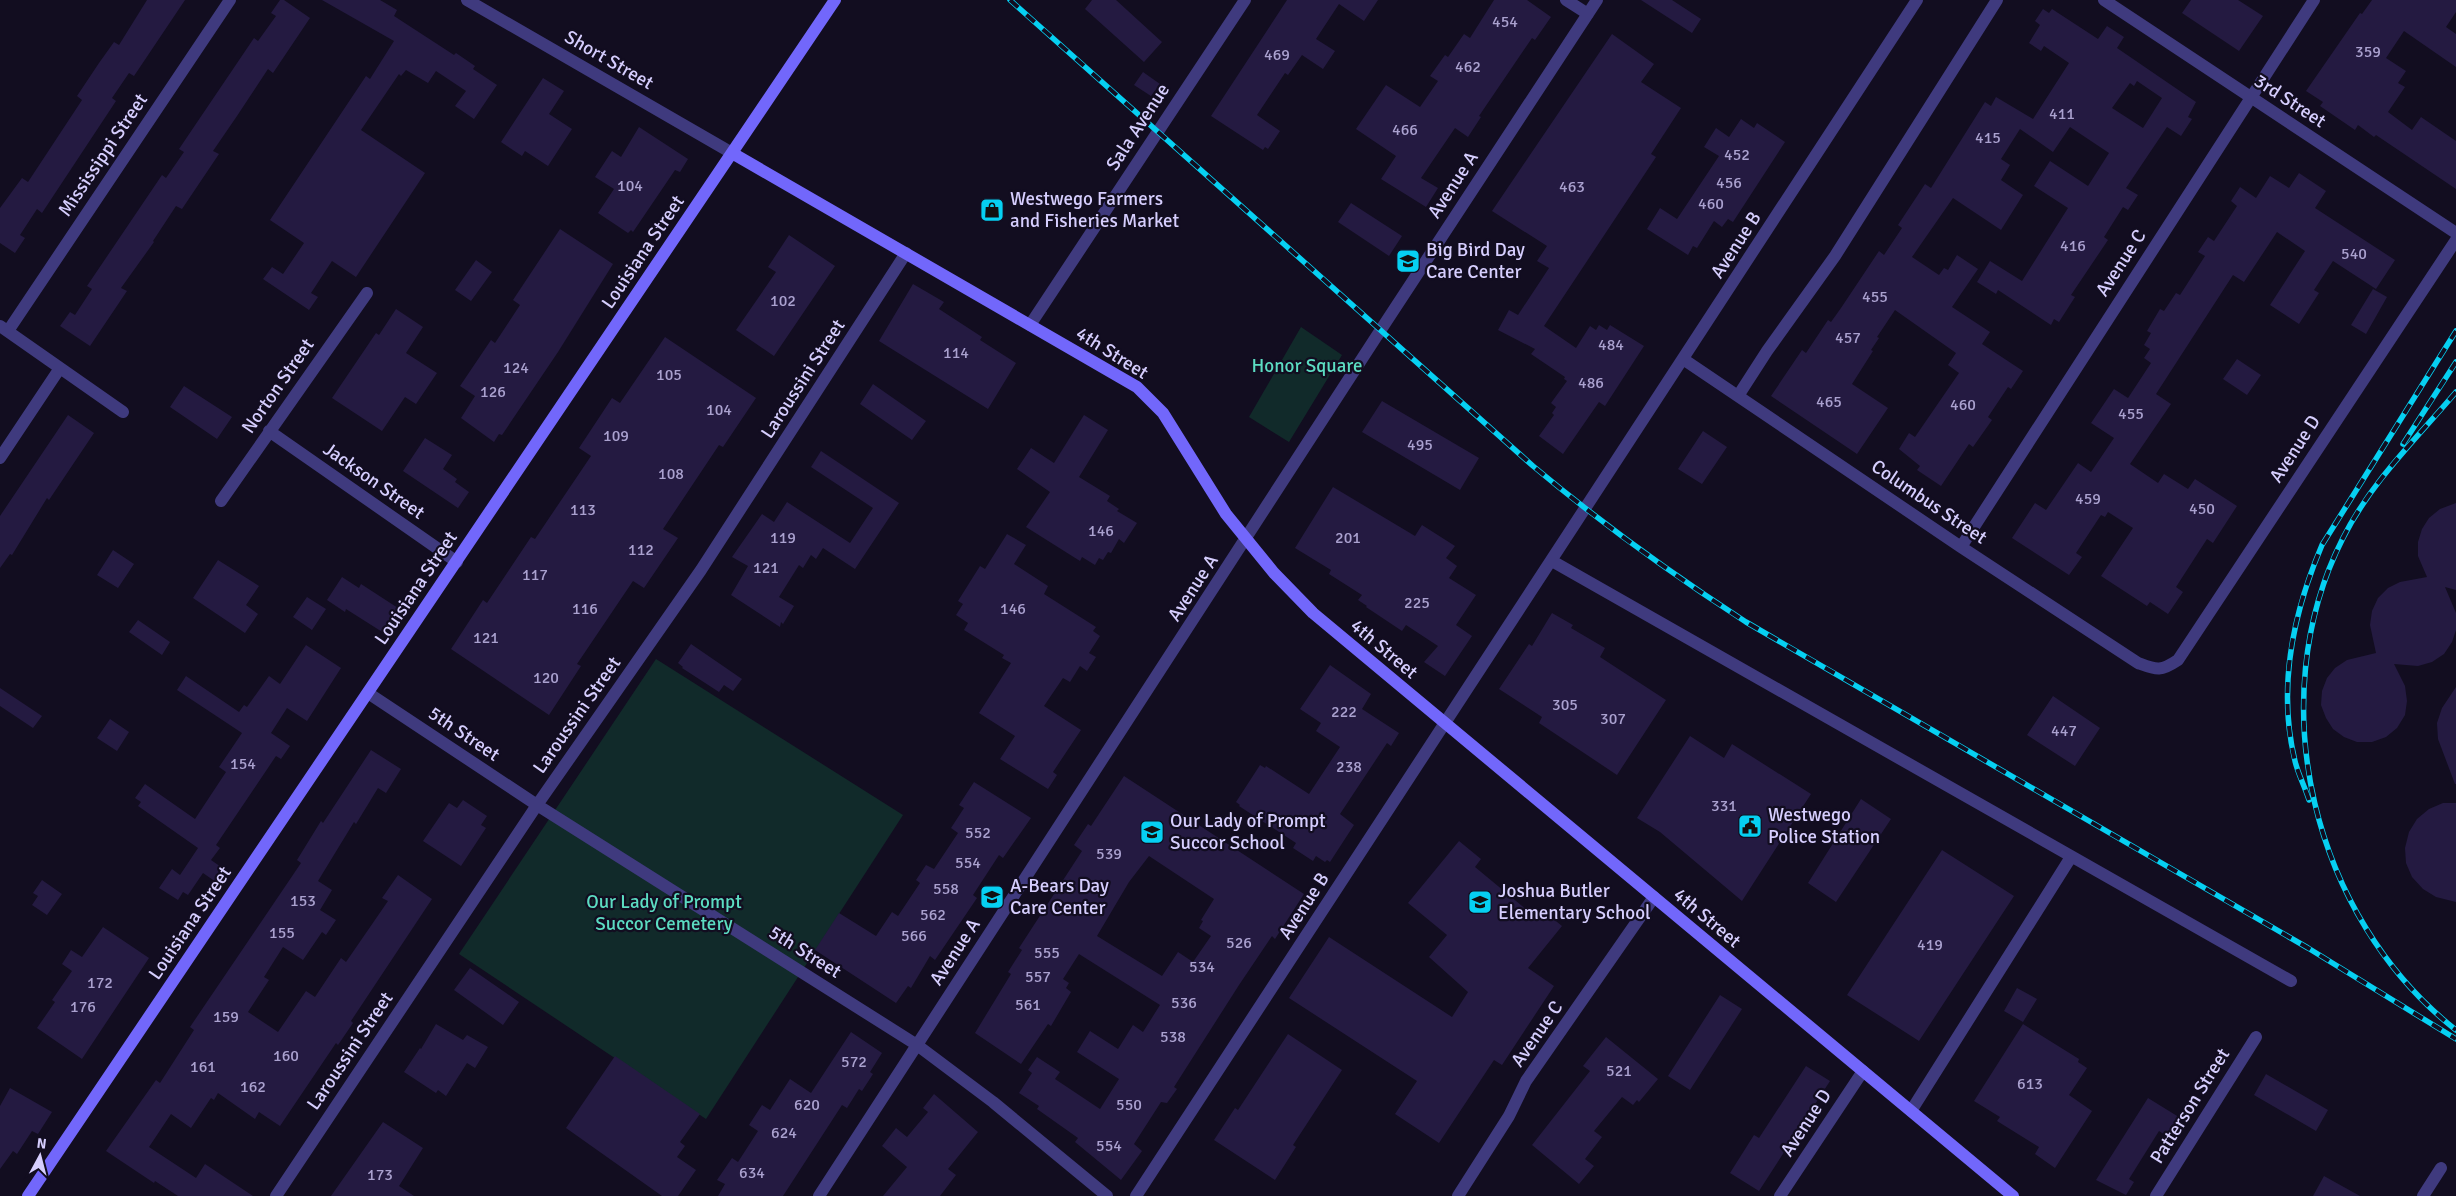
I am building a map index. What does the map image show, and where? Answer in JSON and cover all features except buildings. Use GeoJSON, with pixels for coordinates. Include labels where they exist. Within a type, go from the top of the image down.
{"type":"FeatureCollection","features":[{"type":"Feature","properties":{"kind":"main road","name":"Louisiana Street"},"geometry":{"type":"LineString","coordinates":[[28,1196],[835,0]]}},
{"type":"Feature","properties":{"kind":"main road","name":"4th Street"},"geometry":{"type":"LineString","coordinates":[[732,153],[1137,387],[1163,413],[1188,450],[1212,493],[1246,539],[1274,573],[1313,613],[2013,1196]]}},
{"type":"Feature","properties":{"kind":"street","name":"Mississippi Street"},"geometry":{"type":"LineString","coordinates":[[4,329],[230,0]]}},
{"type":"Feature","properties":{"kind":"street","name":"Short Street"},"geometry":{"type":"LineString","coordinates":[[467,0],[732,153]]}},
{"type":"Feature","properties":{"kind":"street","name":"Sala Avenue"},"geometry":{"type":"LineString","coordinates":[[1030,325],[1245,0]]}},
{"type":"Feature","properties":{"kind":"street"},"geometry":{"type":"LineString","coordinates":[[1566,0],[1588,14]]}},
{"type":"Feature","properties":{"kind":"street","name":"Avenue A"},"geometry":{"type":"LineString","coordinates":[[819,1196],[1597,0]]}},
{"type":"Feature","properties":{"kind":"street","name":"Avenue B"},"geometry":{"type":"LineString","coordinates":[[1136,1196],[1917,0]]}},
{"type":"Feature","properties":{"kind":"street"},"geometry":{"type":"LineString","coordinates":[[1738,396],[1767,350],[1835,256],[1997,0]]}},
{"type":"Feature","properties":{"kind":"street","name":"3rd Street"},"geometry":{"type":"LineString","coordinates":[[2104,0],[2456,233]]}},
{"type":"Feature","properties":{"kind":"street","name":"Avenue C"},"geometry":{"type":"LineString","coordinates":[[1961,547],[2314,0]]}},
{"type":"Feature","properties":{"kind":"street","name":"Avenue D"},"geometry":{"type":"LineString","coordinates":[[2157,670],[2166,668],[2178,660],[2456,240]]}},
{"type":"Feature","properties":{"kind":"street","name":"Laroussini Street"},"geometry":{"type":"LineString","coordinates":[[276,1196],[537,804],[701,570],[906,254]]}},
{"type":"Feature","properties":{"kind":"street","name":"Norton Street"},"geometry":{"type":"LineString","coordinates":[[221,501],[367,292]]}},
{"type":"Feature","properties":{"kind":"street"},"geometry":{"type":"LineString","coordinates":[[4,329],[124,412]]}},
{"type":"Feature","properties":{"kind":"street","name":"Columbus Street"},"geometry":{"type":"LineString","coordinates":[[1683,359],[1961,547],[2138,663],[2157,670]]}},
{"type":"Feature","properties":{"kind":"street"},"geometry":{"type":"LineString","coordinates":[[0,458],[60,368]]}},
{"type":"Feature","properties":{"kind":"street","name":"Jackson Street"},"geometry":{"type":"LineString","coordinates":[[269,432],[457,562]]}},
{"type":"Feature","properties":{"kind":"street"},"geometry":{"type":"LineString","coordinates":[[1552,561],[2291,981]]}},
{"type":"Feature","properties":{"kind":"street","name":"5th Street"},"geometry":{"type":"LineString","coordinates":[[368,693],[537,804],[917,1045],[993,1102],[1107,1196]]}},
{"type":"Feature","properties":{"kind":"street"},"geometry":{"type":"LineString","coordinates":[[1911,1111],[2071,857]]}},
{"type":"Feature","properties":{"kind":"street","name":"Avenue C"},"geometry":{"type":"LineString","coordinates":[[1458,1196],[1509,1116],[1526,1081],[1654,897]]}},
{"type":"Feature","properties":{"kind":"street","name":"Patterson Street"},"geometry":{"type":"LineString","coordinates":[[2156,1196],[2256,1037]]}},
{"type":"Feature","properties":{"kind":"street","name":"Avenue D"},"geometry":{"type":"LineString","coordinates":[[1780,1196],[1862,1071]]}},
{"type":"Feature","properties":{"kind":"street"},"geometry":{"type":"LineString","coordinates":[[2423,1196],[2441,1168]]}},
{"type":"Feature","properties":{"kind":"green space","name":"Honor Square"},"geometry":{"type":"Polygon","coordinates":[[[1301,327],[1342,355],[1289,442],[1249,417],[1301,327]]]}},
{"type":"Feature","properties":{"kind":"green space","name":"Our Lady of Prompt Succor Cemetery"},"geometry":{"type":"Polygon","coordinates":[[[656,659],[903,815],[706,1119],[459,954],[656,659]]]}},
{"type":"Feature","properties":{"kind":"railway"},"geometry":{"type":"LineString","coordinates":[[1010,0],[1533,466],[1637,547],[1746,622],[2308,948],[2456,1039]]}},
{"type":"Feature","properties":{"kind":"railway"},"geometry":{"type":"LineString","coordinates":[[2309,800],[2295,761],[2288,706],[2288,678],[2291,651],[2303,597],[2322,545],[2456,331]]}},
{"type":"Feature","properties":{"kind":"railway"},"geometry":{"type":"LineString","coordinates":[[2403,444],[2456,362]]}},
{"type":"Feature","properties":{"kind":"railway"},"geometry":{"type":"LineString","coordinates":[[2456,392],[2410,444],[2367,498],[2343,538],[2318,601],[2306,668],[2305,736],[2315,803],[2336,868],[2366,929],[2407,983],[2456,1030]]}},
{"type":"Feature","properties":{"kind":"place","name":"Westwego Farmers and Fisheries Market"},"geometry":{"type":"Point","coordinates":[992,210]}},
{"type":"Feature","properties":{"kind":"place","name":"Big Bird Day Care Center"},"geometry":{"type":"Point","coordinates":[1408,261]}},
{"type":"Feature","properties":{"kind":"place","name":"Westwego Police Station"},"geometry":{"type":"Point","coordinates":[1750,826]}},
{"type":"Feature","properties":{"kind":"place","name":"Our Lady of Prompt Succor School"},"geometry":{"type":"Point","coordinates":[1152,832]}},
{"type":"Feature","properties":{"kind":"place","name":"A-Bears Day Care Center"},"geometry":{"type":"Point","coordinates":[992,897]}},
{"type":"Feature","properties":{"kind":"place","name":"Joshua Butler Elementary School"},"geometry":{"type":"Point","coordinates":[1480,902]}}]}
